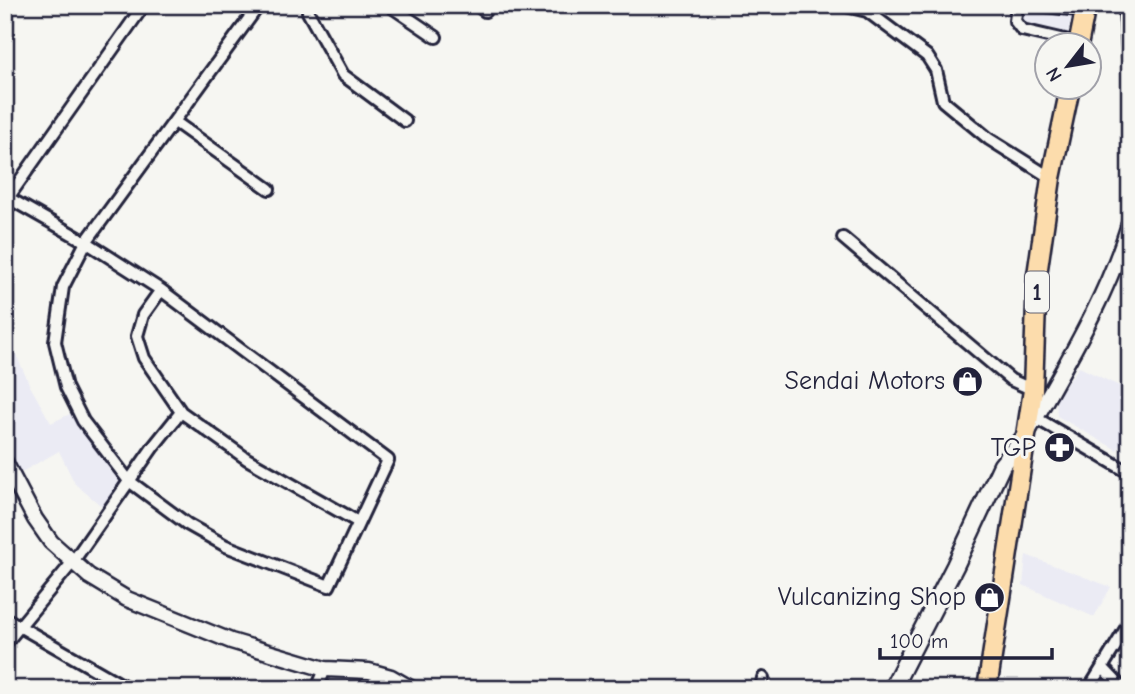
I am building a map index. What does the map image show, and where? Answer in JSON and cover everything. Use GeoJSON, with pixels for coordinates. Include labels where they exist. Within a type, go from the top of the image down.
{"type":"FeatureCollection","features":[{"type":"Feature","properties":{"kind":"main road"},"geometry":{"type":"LineString","coordinates":[[1081,32],[1086,8]]}},
{"type":"Feature","properties":{"kind":"main road","name":"1"},"geometry":{"type":"LineString","coordinates":[[987,689],[1033,390],[1037,275],[1051,178],[1067,102]]}},
{"type":"Feature","properties":{"kind":"main road"},"geometry":{"type":"LineString","coordinates":[[891,689],[955,566],[1002,465],[1027,434]]}},
{"type":"Feature","properties":{"kind":"street"},"geometry":{"type":"LineString","coordinates":[[144,5],[6,199],[86,242],[161,290],[388,460],[329,586],[226,546],[187,524],[129,481],[83,421],[66,387],[55,342],[63,286],[86,242],[259,5]]}},
{"type":"Feature","properties":{"kind":"street"},"geometry":{"type":"LineString","coordinates":[[309,5],[308,12],[343,75],[405,121]]}},
{"type":"Feature","properties":{"kind":"street"},"geometry":{"type":"LineString","coordinates":[[389,5],[436,37]]}},
{"type":"Feature","properties":{"kind":"street"},"geometry":{"type":"LineString","coordinates":[[842,5],[867,12],[926,56],[936,70],[943,102],[989,139],[1051,178]]}},
{"type":"Feature","properties":{"kind":"street"},"geometry":{"type":"LineString","coordinates":[[1017,5],[1015,21],[1022,30],[1034,33]]}},
{"type":"Feature","properties":{"kind":"street"},"geometry":{"type":"LineString","coordinates":[[1039,5],[1086,8]]}},
{"type":"Feature","properties":{"kind":"street"},"geometry":{"type":"LineString","coordinates":[[1126,5],[1130,57]]}},
{"type":"Feature","properties":{"kind":"street"},"geometry":{"type":"LineString","coordinates":[[175,122],[269,189]]}},
{"type":"Feature","properties":{"kind":"street"},"geometry":{"type":"LineString","coordinates":[[1027,434],[1097,310],[1121,251],[1130,220]]}},
{"type":"Feature","properties":{"kind":"street"},"geometry":{"type":"LineString","coordinates":[[843,238],[1011,380],[1033,390]]}},
{"type":"Feature","properties":{"kind":"street"},"geometry":{"type":"LineString","coordinates":[[161,290],[143,315],[137,336],[144,358],[181,412],[247,459],[358,522]]}},
{"type":"Feature","properties":{"kind":"street"},"geometry":{"type":"LineString","coordinates":[[5,644],[72,563],[181,412]]}},
{"type":"Feature","properties":{"kind":"street"},"geometry":{"type":"LineString","coordinates":[[1036,418],[1130,473]]}},
{"type":"Feature","properties":{"kind":"street"},"geometry":{"type":"LineString","coordinates":[[5,462],[35,519],[51,542],[89,576],[127,599],[231,641],[325,669],[369,671],[391,677],[412,689]]}},
{"type":"Feature","properties":{"kind":"street"},"geometry":{"type":"LineString","coordinates":[[5,618],[130,689]]}},
{"type":"Feature","properties":{"kind":"street"},"geometry":{"type":"LineString","coordinates":[[1089,689],[1130,622]]}},
{"type":"Feature","properties":{"kind":"street"},"geometry":{"type":"LineString","coordinates":[[1103,668],[1123,689]]}},
{"type":"Feature","properties":{"kind":"street"},"geometry":{"type":"LineString","coordinates":[[317,689],[325,669]]}},
{"type":"Feature","properties":{"kind":"shaded area"},"geometry":{"type":"Polygon","coordinates":[[[1022,5],[1075,5],[1068,32],[1034,32],[1034,40],[1012,29],[1022,5]]]}},
{"type":"Feature","properties":{"kind":"shaded area"},"geometry":{"type":"Polygon","coordinates":[[[5,336],[8,336],[30,386],[51,423],[74,412],[112,460],[124,483],[104,508],[75,484],[59,451],[18,474],[5,441],[5,336]]]}},
{"type":"Feature","properties":{"kind":"shaded area"},"geometry":{"type":"Polygon","coordinates":[[[1079,367],[1130,391],[1130,430],[1117,450],[1057,416],[1056,398],[1079,367]]]}},
{"type":"Feature","properties":{"kind":"shaded area"},"geometry":{"type":"Polygon","coordinates":[[[1026,555],[1111,587],[1094,617],[1023,585],[1026,555]]]}},
{"type":"Feature","properties":{"kind":"place","name":"Sendai Motors"},"geometry":{"type":"Point","coordinates":[968,381]}},
{"type":"Feature","properties":{"kind":"place","name":"TGP"},"geometry":{"type":"Point","coordinates":[1059,448]}},
{"type":"Feature","properties":{"kind":"place","name":"Vulcanizing Shop"},"geometry":{"type":"Point","coordinates":[989,597]}}]}
